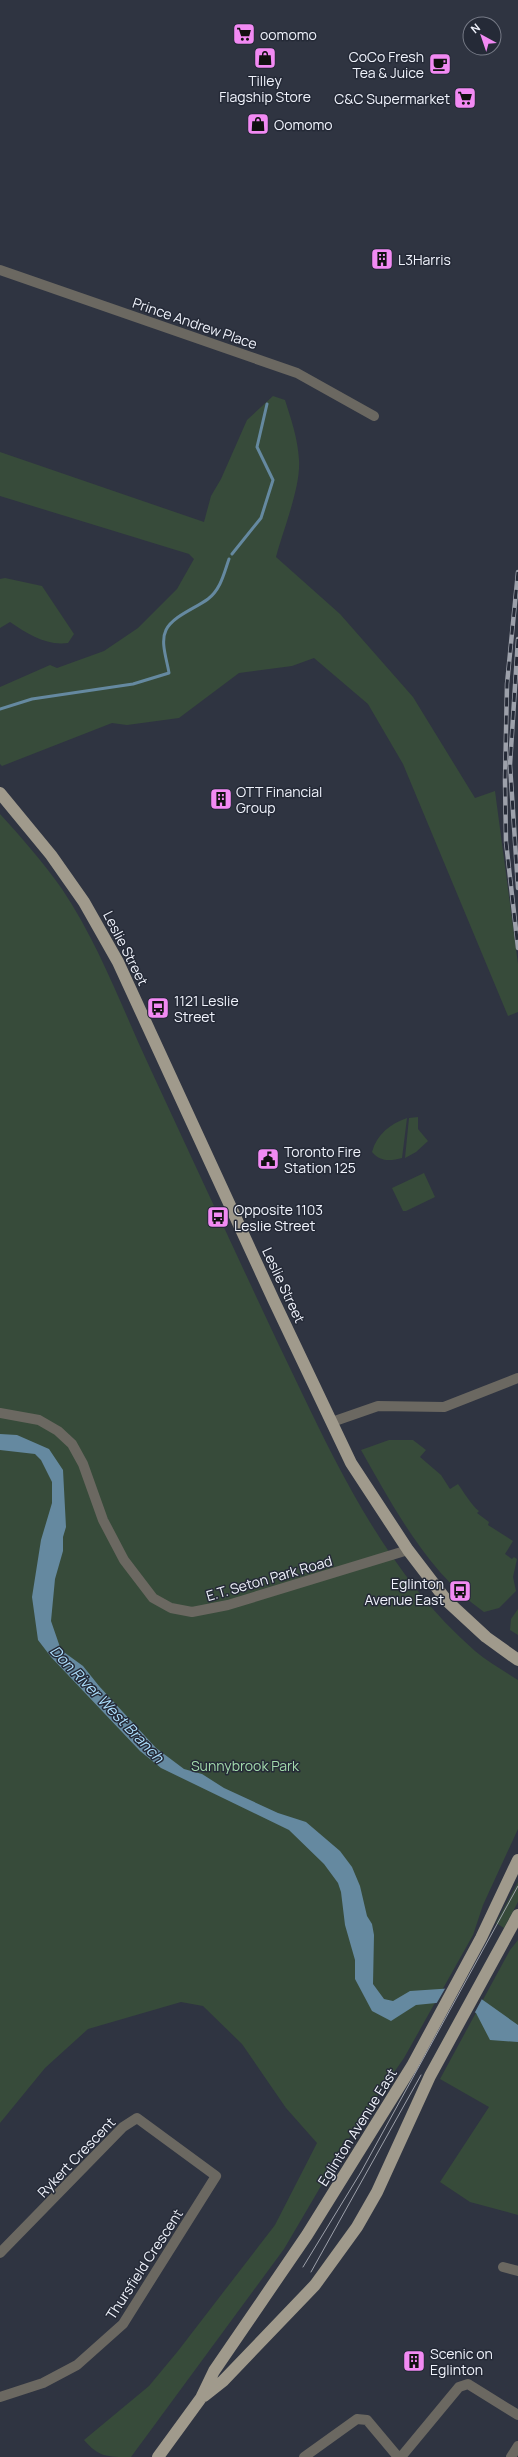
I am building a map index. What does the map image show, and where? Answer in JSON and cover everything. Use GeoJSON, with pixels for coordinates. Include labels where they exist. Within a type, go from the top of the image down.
{"type":"FeatureCollection","features":[{"type":"Feature","properties":{"kind":"main road","name":"Leslie Street"},"geometry":{"type":"LineString","coordinates":[[0,793],[42,843],[76,890],[118,962],[274,1301],[351,1463],[408,1550],[447,1602],[486,1637],[518,1660]]}},
{"type":"Feature","properties":{"kind":"main road","name":"Eglinton Avenue East"},"geometry":{"type":"LineString","coordinates":[[158,2457],[202,2398],[214,2371],[307,2235],[412,2066],[481,1938],[518,1860]]}},
{"type":"Feature","properties":{"kind":"main road","name":"Eglinton Avenue East"},"geometry":{"type":"LineString","coordinates":[[202,2398],[223,2381],[329,2268],[377,2192],[430,2076],[518,1915]]}},
{"type":"Feature","properties":{"kind":"street","name":"Prince Andrew Place"},"geometry":{"type":"LineString","coordinates":[[0,270],[297,373],[374,416]]}},
{"type":"Feature","properties":{"kind":"street"},"geometry":{"type":"LineString","coordinates":[[332,1422],[378,1406],[444,1407],[518,1378]]}},
{"type":"Feature","properties":{"kind":"street","name":"E.T. Seton Park Road"},"geometry":{"type":"LineString","coordinates":[[0,1413],[18,1415],[42,1422],[58,1431],[72,1444],[82,1460],[103,1520],[124,1560],[153,1598],[171,1608],[192,1612],[228,1605],[408,1550]]}},
{"type":"Feature","properties":{"kind":"street","name":"Rykert Crescent"},"geometry":{"type":"LineString","coordinates":[[0,2253],[123,2127],[137,2118],[179,2148]]}},
{"type":"Feature","properties":{"kind":"street","name":"Thursfield Crescent"},"geometry":{"type":"LineString","coordinates":[[0,2397],[43,2383],[77,2365],[127,2319],[216,2176],[179,2148]]}},
{"type":"Feature","properties":{"kind":"street"},"geometry":{"type":"LineString","coordinates":[[503,2267],[518,2271]]}},
{"type":"Feature","properties":{"kind":"street"},"geometry":{"type":"LineString","coordinates":[[304,2457],[357,2419],[367,2420],[400,2457],[459,2387],[468,2384],[518,2415]]}},
{"type":"Feature","properties":{"kind":"street"},"geometry":{"type":"LineString","coordinates":[[511,2457],[518,2446]]}},
{"type":"Feature","properties":{"kind":"green space"},"geometry":{"type":"Polygon","coordinates":[[[273,396],[285,400],[296,437],[299,460],[297,483],[276,557],[340,614],[413,697],[475,798],[495,791],[518,964],[518,1012],[508,1016],[403,764],[368,704],[314,658],[292,666],[239,673],[179,718],[127,725],[112,723],[2,766],[0,764],[0,687],[50,665],[57,668],[104,651],[138,628],[177,589],[194,559],[189,554],[0,496],[0,452],[204,522],[211,496],[221,479],[247,420],[273,396]]]}},
{"type":"Feature","properties":{"kind":"green space"},"geometry":{"type":"Polygon","coordinates":[[[5,578],[42,586],[74,634],[68,643],[52,643],[45,641],[30,635],[10,622],[0,628],[0,579],[5,578]]]}},
{"type":"Feature","properties":{"kind":"green space","name":"Sunnybrook Park"},"geometry":{"type":"Polygon","coordinates":[[[0,814],[55,879],[75,910],[99,954],[243,1269],[317,1425],[374,1529],[420,1594],[446,1623],[480,1655],[518,1680],[518,1829],[483,1905],[473,1935],[404,2058],[355,2128],[284,2249],[131,2457],[104,2455],[94,2450],[84,2440],[149,2386],[178,2351],[275,2225],[317,2143],[286,2108],[242,2044],[203,2006],[181,2002],[88,2029],[45,2068],[0,2123],[0,814]]]}},
{"type":"Feature","properties":{"kind":"green space"},"geometry":{"type":"Polygon","coordinates":[[[418,1117],[418,1129],[428,1141],[416,1152],[405,1158],[409,1118],[418,1117]]]}},
{"type":"Feature","properties":{"kind":"green space"},"geometry":{"type":"Polygon","coordinates":[[[407,1118],[402,1158],[386,1160],[375,1155],[372,1152],[374,1146],[385,1130],[395,1123],[407,1118]]]}},
{"type":"Feature","properties":{"kind":"green space"},"geometry":{"type":"Polygon","coordinates":[[[424,1173],[435,1197],[406,1211],[403,1211],[392,1188],[424,1173]]]}},
{"type":"Feature","properties":{"kind":"green space"},"geometry":{"type":"Polygon","coordinates":[[[389,1440],[413,1440],[426,1450],[420,1457],[441,1475],[450,1489],[458,1484],[472,1504],[479,1511],[477,1513],[489,1522],[488,1525],[513,1541],[505,1554],[512,1559],[514,1557],[517,1559],[513,1577],[516,1591],[499,1608],[484,1612],[464,1596],[429,1559],[414,1538],[386,1494],[361,1450],[389,1440]]]}},
{"type":"Feature","properties":{"kind":"green space"},"geometry":{"type":"Polygon","coordinates":[[[518,1609],[518,1635],[510,1630],[511,1619],[518,1609]]]}},
{"type":"Feature","properties":{"kind":"green space"},"geometry":{"type":"Polygon","coordinates":[[[518,1882],[518,1902],[504,1928],[496,1923],[518,1882]]]}},
{"type":"Feature","properties":{"kind":"green space"},"geometry":{"type":"Polygon","coordinates":[[[518,1940],[518,2215],[470,2202],[440,2182],[489,2107],[440,2079],[510,1950],[518,1940]]]}},
{"type":"Feature","properties":{"kind":"water","name":"Don River West Branch"},"geometry":{"type":"Polygon","coordinates":[[[0,1434],[17,1435],[49,1449],[63,1470],[66,1527],[63,1537],[63,1551],[55,1579],[51,1621],[61,1650],[83,1666],[99,1686],[156,1748],[184,1769],[202,1774],[224,1788],[278,1813],[306,1822],[340,1851],[352,1867],[360,1886],[367,1916],[372,1924],[374,1935],[373,1984],[384,1999],[393,2001],[410,1991],[455,1988],[473,1993],[518,2025],[518,2042],[490,2040],[476,2013],[456,2001],[416,2005],[391,2021],[372,2011],[355,1979],[355,1960],[345,1925],[341,1892],[338,1883],[324,1864],[289,1830],[161,1768],[140,1751],[51,1657],[38,1640],[32,1597],[41,1540],[52,1503],[52,1482],[41,1460],[35,1454],[0,1450],[0,1434]]]}},
{"type":"Feature","properties":{"kind":"pier"},"geometry":{"type":"Polygon","coordinates":[[[456,1986],[474,1991],[483,1997],[474,2014],[455,2003],[435,2006],[446,1987],[456,1986]]]}},
{"type":"Feature","properties":{"kind":"waterway"},"geometry":{"type":"LineString","coordinates":[[232,554],[261,518],[273,480],[257,447],[267,404]]}},
{"type":"Feature","properties":{"kind":"waterway"},"geometry":{"type":"LineString","coordinates":[[0,709],[32,699],[133,684],[169,673],[164,651],[164,635],[166,630],[169,625],[179,616],[208,599],[212,595],[222,580],[229,559]]}},
{"type":"Feature","properties":{"kind":"tram line"},"geometry":{"type":"LineString","coordinates":[[303,2267],[361,2172],[518,1886]]}},
{"type":"Feature","properties":{"kind":"tram line"},"geometry":{"type":"LineString","coordinates":[[311,2272],[421,2075]]}},
{"type":"Feature","properties":{"kind":"railway"},"geometry":{"type":"LineString","coordinates":[[518,572],[507,684],[505,781],[506,842],[518,948]]}},
{"type":"Feature","properties":{"kind":"railway"},"geometry":{"type":"LineString","coordinates":[[518,639],[510,765],[518,888]]}},
{"type":"Feature","properties":{"kind":"place","name":"oomomo"},"geometry":{"type":"Point","coordinates":[244,34]}},
{"type":"Feature","properties":{"kind":"place","name":"Tilley Flagship Store"},"geometry":{"type":"Point","coordinates":[265,58]}},
{"type":"Feature","properties":{"kind":"place","name":"CoCo Fresh Tea & Juice"},"geometry":{"type":"Point","coordinates":[440,64]}},
{"type":"Feature","properties":{"kind":"place","name":"C&C Supermarket"},"geometry":{"type":"Point","coordinates":[465,98]}},
{"type":"Feature","properties":{"kind":"place","name":"Oomomo"},"geometry":{"type":"Point","coordinates":[258,124]}},
{"type":"Feature","properties":{"kind":"place","name":"L3Harris"},"geometry":{"type":"Point","coordinates":[382,259]}},
{"type":"Feature","properties":{"kind":"place","name":"OTT Financial Group"},"geometry":{"type":"Point","coordinates":[221,799]}},
{"type":"Feature","properties":{"kind":"place","name":"1121 Leslie Street"},"geometry":{"type":"Point","coordinates":[158,1008]}},
{"type":"Feature","properties":{"kind":"place","name":"Toronto Fire Station 125"},"geometry":{"type":"Point","coordinates":[268,1159]}},
{"type":"Feature","properties":{"kind":"place","name":"Opposite 1103 Leslie Street"},"geometry":{"type":"Point","coordinates":[218,1217]}},
{"type":"Feature","properties":{"kind":"place","name":"Eglinton Avenue East"},"geometry":{"type":"Point","coordinates":[460,1591]}},
{"type":"Feature","properties":{"kind":"place","name":"Scenic on Eglinton"},"geometry":{"type":"Point","coordinates":[414,2361]}}]}
